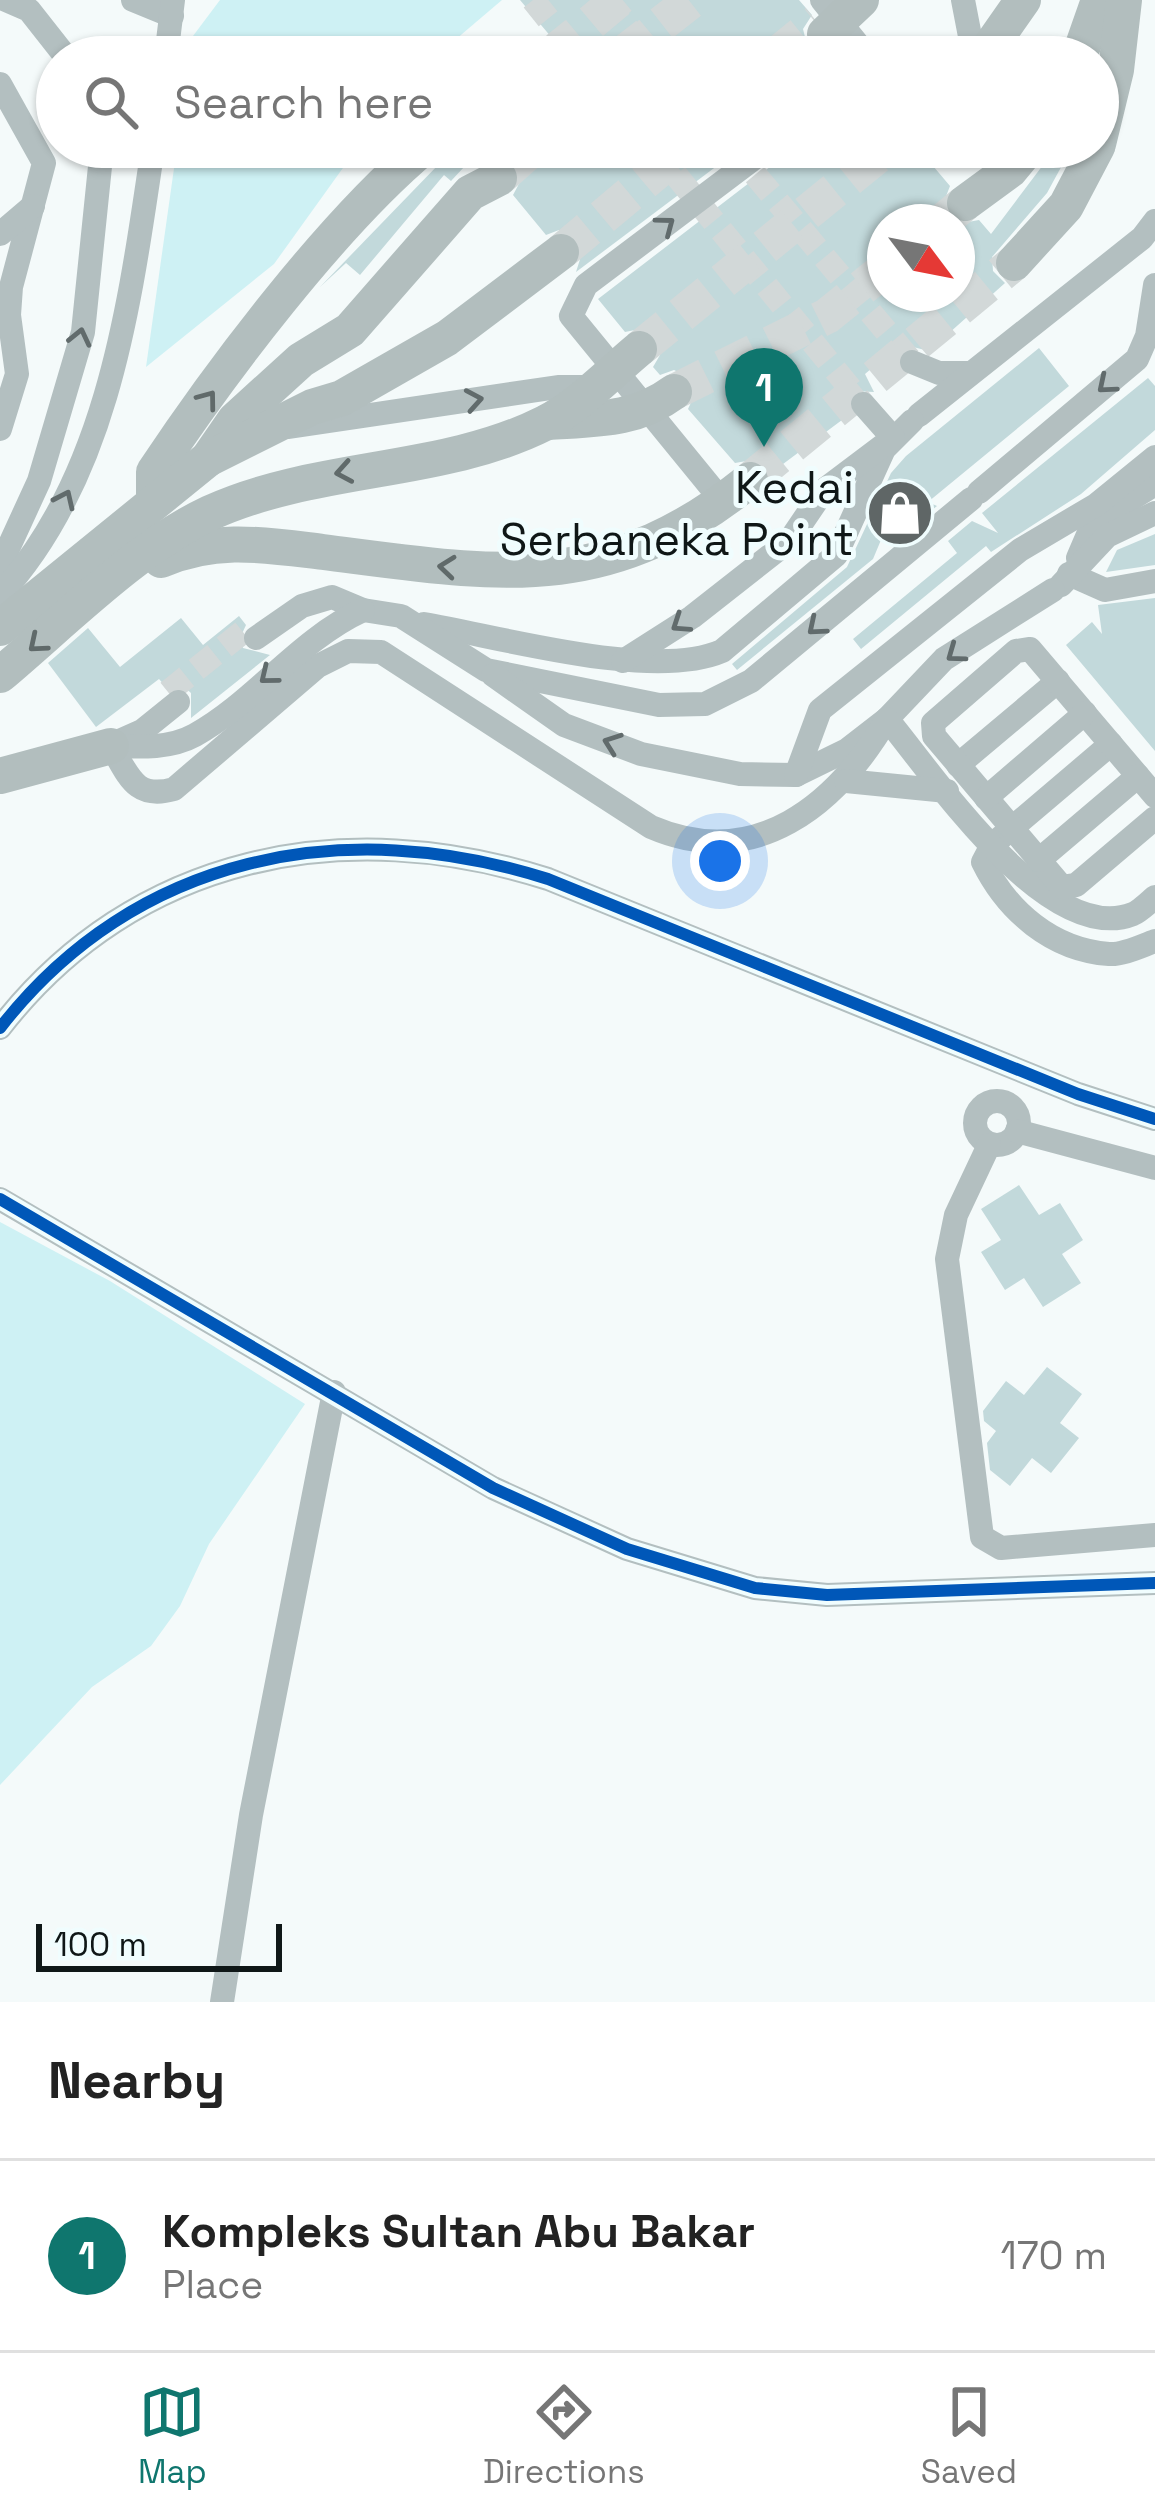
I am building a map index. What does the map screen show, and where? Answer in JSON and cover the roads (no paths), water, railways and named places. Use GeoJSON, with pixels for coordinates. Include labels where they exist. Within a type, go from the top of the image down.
{"type":"FeatureCollection","features":[{"type":"Feature","properties":{"kind":"highway"},"geometry":{"type":"LineString","coordinates":[[995,36],[1023,0]]}},
{"type":"Feature","properties":{"kind":"highway"},"geometry":{"type":"LineString","coordinates":[[1086,36],[1099,0]]}},
{"type":"Feature","properties":{"kind":"highway"},"geometry":{"type":"LineString","coordinates":[[1119,44],[1124,0]]}},
{"type":"Feature","properties":{"kind":"highway"},"geometry":{"type":"LineString","coordinates":[[154,498],[158,467],[250,344],[346,225],[403,168]]}},
{"type":"Feature","properties":{"kind":"highway"},"geometry":{"type":"LineString","coordinates":[[964,203],[1012,168]]}},
{"type":"Feature","properties":{"kind":"highway"},"geometry":{"type":"LineString","coordinates":[[1014,263],[1066,206],[1086,168]]}},
{"type":"Feature","properties":{"kind":"highway"},"geometry":{"type":"LineString","coordinates":[[206,515],[223,433],[301,360],[350,330],[378,303],[427,239],[486,180]]}},
{"type":"Feature","properties":{"kind":"highway"},"geometry":{"type":"LineString","coordinates":[[0,628],[154,498],[221,454],[312,407],[342,398],[447,338],[556,246]]}},
{"type":"Feature","properties":{"kind":"highway"},"geometry":{"type":"LineString","coordinates":[[548,422],[616,368]]}},
{"type":"Feature","properties":{"kind":"highway"},"geometry":{"type":"LineString","coordinates":[[0,675],[140,560],[206,515],[278,488],[440,458],[548,422],[662,401]]}},
{"type":"Feature","properties":{"kind":"highway"},"geometry":{"type":"LineString","coordinates":[[140,560],[153,563],[240,542],[497,572],[557,570],[670,536],[736,491]]}},
{"type":"Feature","properties":{"kind":"highway"},"geometry":{"type":"LineString","coordinates":[[0,776],[111,746]]}},
{"type":"Feature","properties":{"kind":"street"},"geometry":{"type":"LineString","coordinates":[[134,0],[177,5],[170,36]]}},
{"type":"Feature","properties":{"kind":"street"},"geometry":{"type":"LineString","coordinates":[[963,0],[972,36]]}},
{"type":"Feature","properties":{"kind":"street"},"geometry":{"type":"LineString","coordinates":[[0,20],[18,5],[47,36]]}},
{"type":"Feature","properties":{"kind":"street"},"geometry":{"type":"LineString","coordinates":[[0,84],[7,114],[36,152]]}},
{"type":"Feature","properties":{"kind":"street"},"geometry":{"type":"LineString","coordinates":[[0,429],[17,374],[4,319],[43,168]]}},
{"type":"Feature","properties":{"kind":"street"},"geometry":{"type":"LineString","coordinates":[[0,566],[39,481],[82,332],[100,168]]}},
{"type":"Feature","properties":{"kind":"street"},"geometry":{"type":"LineString","coordinates":[[0,595],[38,554],[70,492],[106,398],[138,251],[150,168]]}},
{"type":"Feature","properties":{"kind":"street"},"geometry":{"type":"LineString","coordinates":[[736,491],[662,401],[616,368],[572,320],[577,296],[741,168]]}},
{"type":"Feature","properties":{"kind":"street"},"geometry":{"type":"LineString","coordinates":[[0,234],[33,206]]}},
{"type":"Feature","properties":{"kind":"street"},"geometry":{"type":"LineString","coordinates":[[622,661],[692,617],[790,541],[824,490],[1142,238],[1155,221]]}},
{"type":"Feature","properties":{"kind":"street"},"geometry":{"type":"LineString","coordinates":[[485,670],[659,705],[705,704],[751,680],[1137,359],[1147,336],[1155,285]]}},
{"type":"Feature","properties":{"kind":"street"},"geometry":{"type":"LineString","coordinates":[[912,362],[939,373],[970,373]]}},
{"type":"Feature","properties":{"kind":"street"},"geometry":{"type":"LineString","coordinates":[[275,428],[558,387],[616,368]]}},
{"type":"Feature","properties":{"kind":"street"},"geometry":{"type":"LineString","coordinates":[[863,404],[892,438]]}},
{"type":"Feature","properties":{"kind":"street"},"geometry":{"type":"LineString","coordinates":[[253,632],[302,606],[332,597],[412,622],[622,661],[703,659],[722,651],[836,555],[892,438]]}},
{"type":"Feature","properties":{"kind":"street"},"geometry":{"type":"LineString","coordinates":[[796,775],[820,710],[1020,550],[1096,505],[1155,457]]}},
{"type":"Feature","properties":{"kind":"street"},"geometry":{"type":"LineString","coordinates":[[1065,579],[1093,523],[1155,484]]}},
{"type":"Feature","properties":{"kind":"street"},"geometry":{"type":"LineString","coordinates":[[412,622],[563,725],[640,754],[740,774],[796,775],[847,750],[887,719],[944,659],[1065,579],[1107,536],[1155,513]]}},
{"type":"Feature","properties":{"kind":"street"},"geometry":{"type":"LineString","coordinates":[[1065,579],[1105,590],[1155,580]]}},
{"type":"Feature","properties":{"kind":"street"},"geometry":{"type":"LineString","coordinates":[[111,746],[145,748],[195,736],[332,625],[363,610]]}},
{"type":"Feature","properties":{"kind":"street"},"geometry":{"type":"LineString","coordinates":[[1155,796],[1033,652],[1020,648],[932,723],[932,732],[986,798],[1030,884],[1072,910],[1133,914],[1155,897]]}},
{"type":"Feature","properties":{"kind":"street"},"geometry":{"type":"LineString","coordinates":[[111,746],[141,790],[154,795],[174,789],[318,666],[348,651],[381,652],[651,827],[677,838],[727,841],[776,830],[828,800],[887,719]]}},
{"type":"Feature","properties":{"kind":"street"},"geometry":{"type":"LineString","coordinates":[[958,765],[1058,681]]}},
{"type":"Feature","properties":{"kind":"street"},"geometry":{"type":"LineString","coordinates":[[111,746],[142,731],[173,697]]}},
{"type":"Feature","properties":{"kind":"street"},"geometry":{"type":"LineString","coordinates":[[986,798],[1085,713]]}},
{"type":"Feature","properties":{"kind":"street"},"geometry":{"type":"LineString","coordinates":[[887,719],[947,790],[1002,837],[1039,860],[1062,887],[1072,888],[1155,818]]}},
{"type":"Feature","properties":{"kind":"street"},"geometry":{"type":"LineString","coordinates":[[1111,744],[1002,837],[983,862],[998,892],[1050,939],[1112,955],[1155,941]]}},
{"type":"Feature","properties":{"kind":"street"},"geometry":{"type":"LineString","coordinates":[[1039,860],[1138,776]]}},
{"type":"Feature","properties":{"kind":"street"},"geometry":{"type":"LineString","coordinates":[[846,781],[947,790]]}},
{"type":"Feature","properties":{"kind":"street"},"geometry":{"type":"LineString","coordinates":[[0,1028],[78,948],[187,886],[290,852],[407,848],[483,859],[548,879],[1155,1120]]}},
{"type":"Feature","properties":{"kind":"street"},"geometry":{"type":"LineString","coordinates":[[1006,1103],[1020,1070]]}},
{"type":"Feature","properties":{"kind":"street"},"geometry":{"type":"LineString","coordinates":[[986,1103],[1006,1103],[1017,1115],[1017,1131],[1006,1143],[989,1144],[977,1135],[976,1115],[986,1103]]}},
{"type":"Feature","properties":{"kind":"street"},"geometry":{"type":"LineString","coordinates":[[1017,1131],[1155,1168]]}},
{"type":"Feature","properties":{"kind":"street"},"geometry":{"type":"LineString","coordinates":[[989,1144],[956,1215],[947,1258],[982,1537],[1001,1548],[1155,1535]]}},
{"type":"Feature","properties":{"kind":"street"},"geometry":{"type":"LineString","coordinates":[[0,1199],[493,1488],[627,1549],[755,1588],[827,1595],[1155,1583]]}},
{"type":"Feature","properties":{"kind":"street"},"geometry":{"type":"LineString","coordinates":[[222,2002],[251,1816],[334,1392]]}},
{"type":"Feature","properties":{"kind":"tunnel"},"geometry":{"type":"LineString","coordinates":[[533,0],[562,36]]}},
{"type":"Feature","properties":{"kind":"tunnel"},"geometry":{"type":"LineString","coordinates":[[607,0],[637,36]]}},
{"type":"Feature","properties":{"kind":"tunnel"},"geometry":{"type":"LineString","coordinates":[[575,36],[618,0]]}},
{"type":"Feature","properties":{"kind":"tunnel"},"geometry":{"type":"LineString","coordinates":[[646,36],[692,0]]}},
{"type":"Feature","properties":{"kind":"tunnel"},"geometry":{"type":"LineString","coordinates":[[800,36],[817,22]]}},
{"type":"Feature","properties":{"kind":"tunnel"},"geometry":{"type":"LineString","coordinates":[[499,178],[510,168]]}},
{"type":"Feature","properties":{"kind":"tunnel"},"geometry":{"type":"LineString","coordinates":[[561,252],[661,168]]}},
{"type":"Feature","properties":{"kind":"tunnel"},"geometry":{"type":"LineString","coordinates":[[670,168],[863,404]]}},
{"type":"Feature","properties":{"kind":"tunnel"},"geometry":{"type":"LineString","coordinates":[[750,168],[912,362]]}},
{"type":"Feature","properties":{"kind":"tunnel"},"geometry":{"type":"LineString","coordinates":[[639,349],[862,168]]}},
{"type":"Feature","properties":{"kind":"tunnel"},"geometry":{"type":"LineString","coordinates":[[750,480],[1014,263]]}},
{"type":"Feature","properties":{"kind":"tunnel"},"geometry":{"type":"LineString","coordinates":[[674,392],[827,316],[867,284]]}},
{"type":"Feature","properties":{"kind":"tunnel"},"geometry":{"type":"LineString","coordinates":[[168,692],[249,627]]}},
{"type":"Feature","properties":{"kind":"place","name":"Kompleks Sultan Abu Bakar"},"geometry":{"type":"Point","coordinates":[764,447]}},
{"type":"Feature","properties":{"kind":"place","name":"Kedai Serbaneka Point"},"geometry":{"type":"Point","coordinates":[900,513]}}]}
